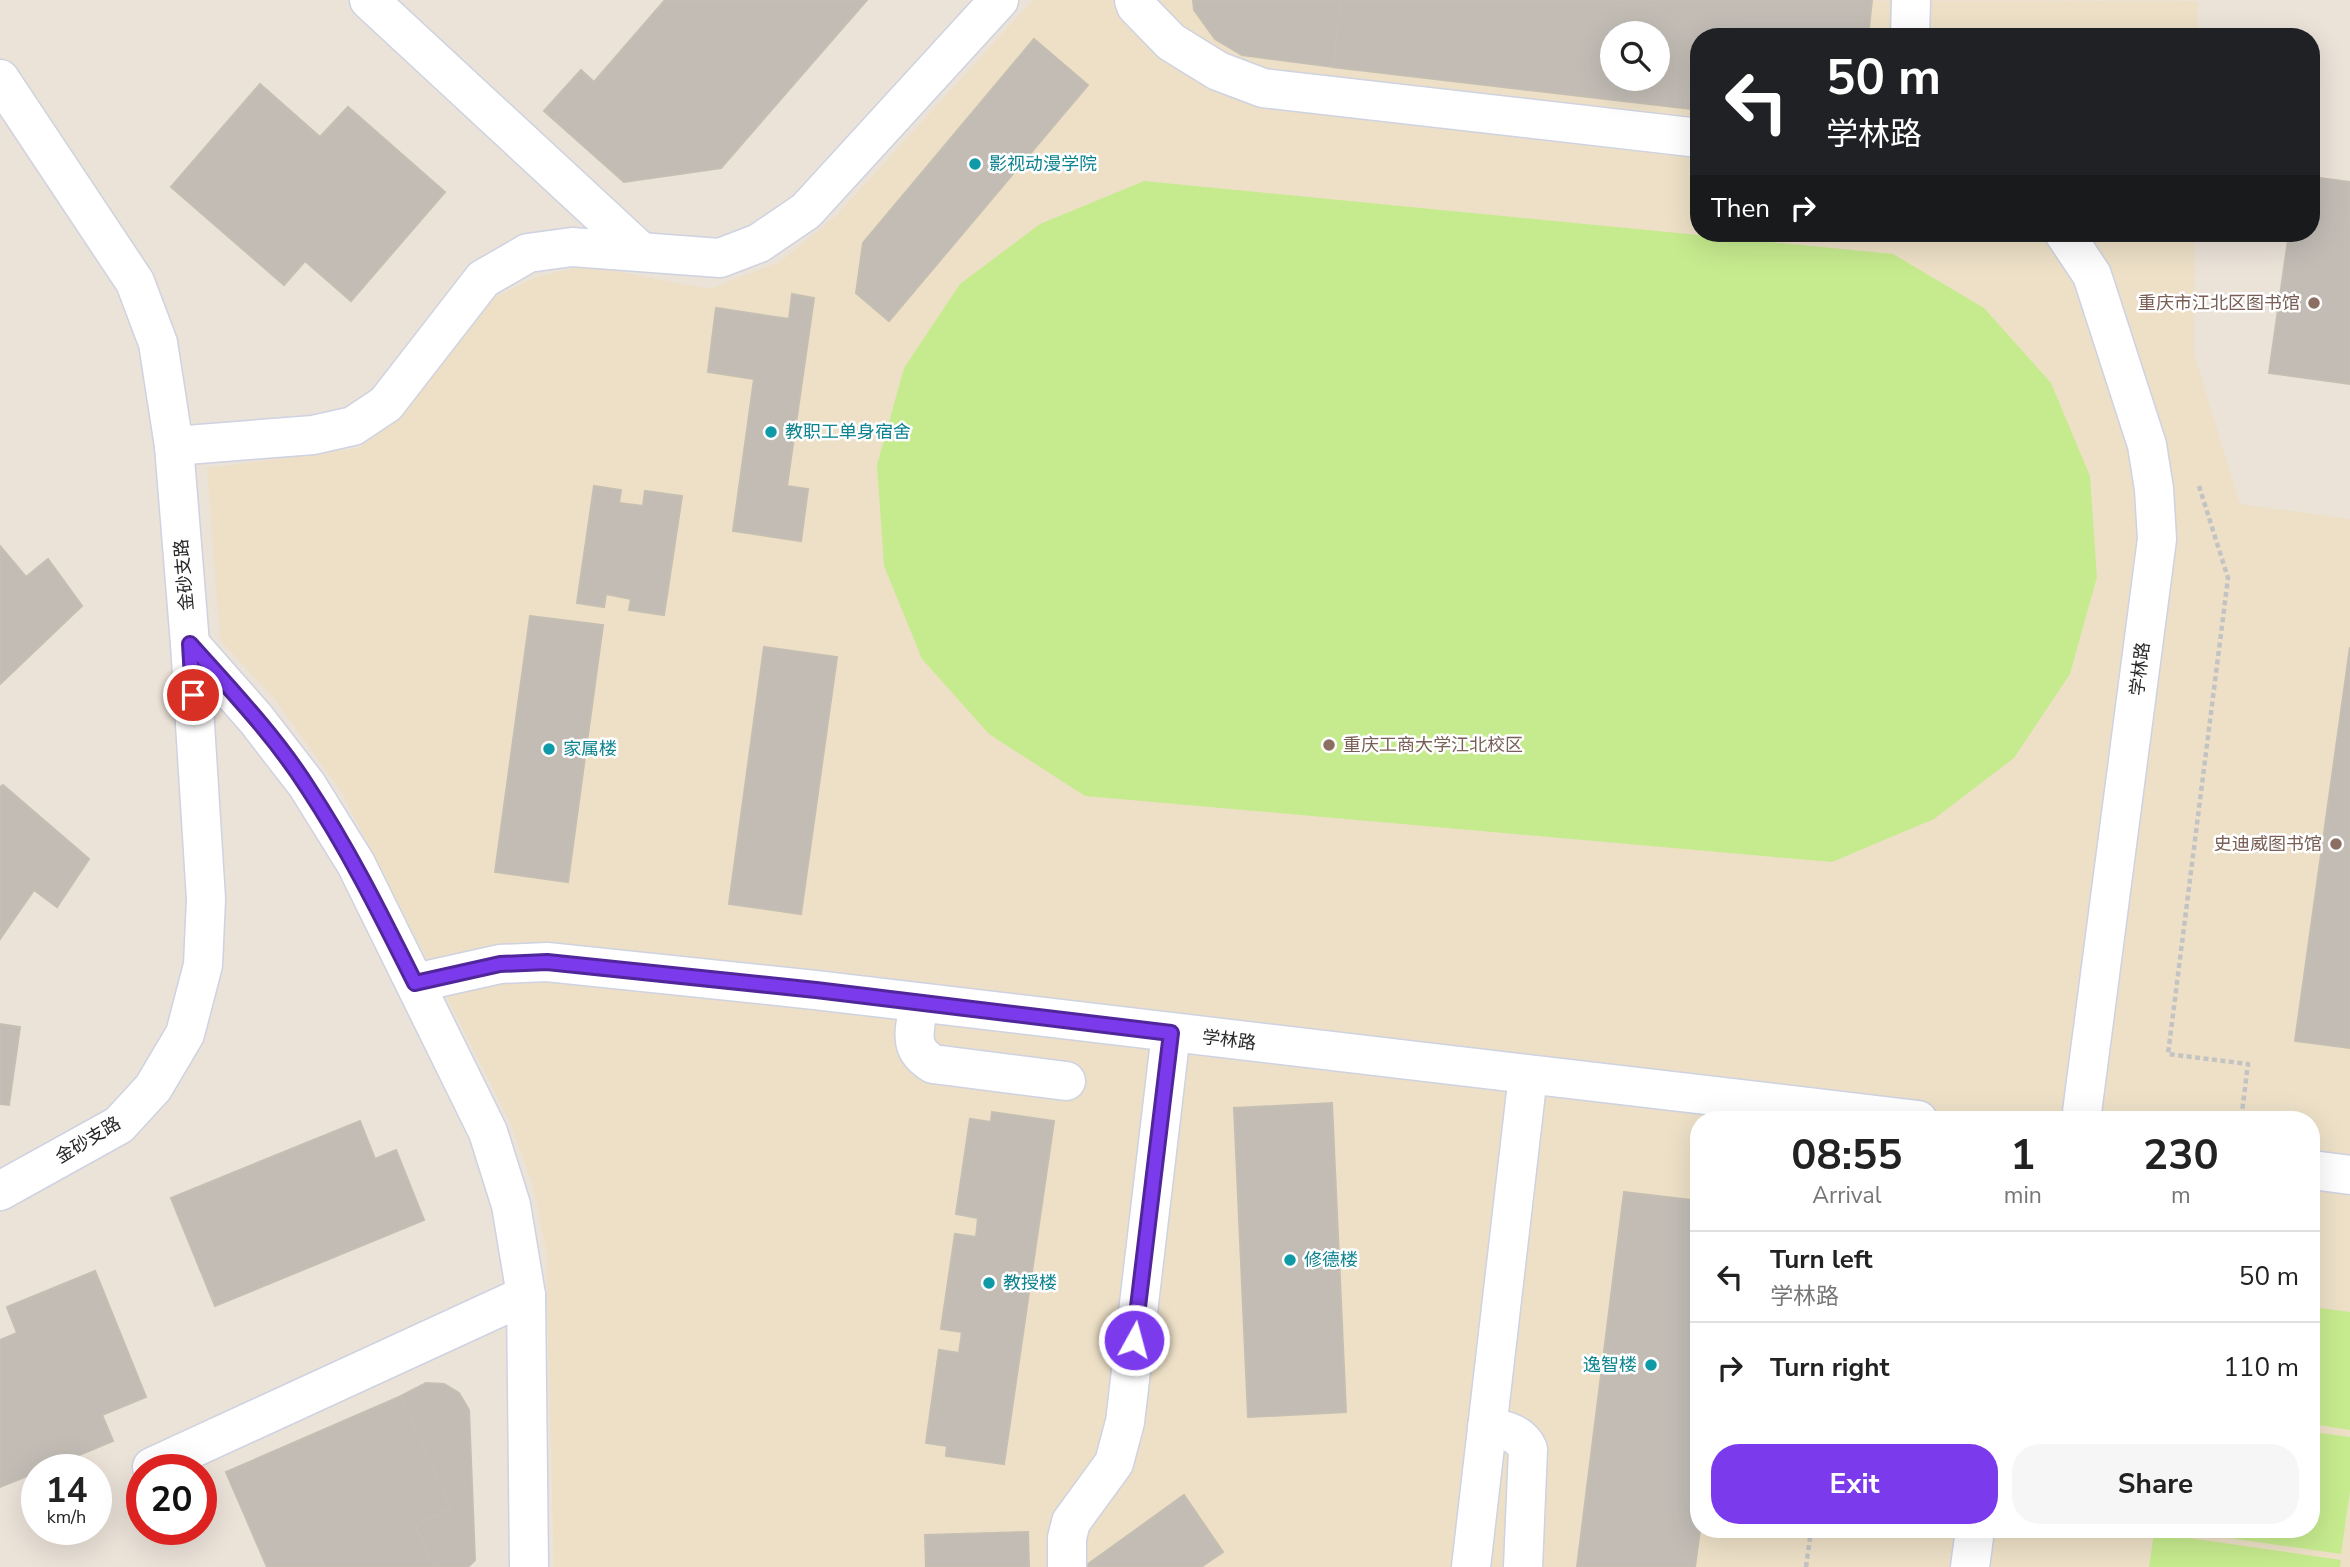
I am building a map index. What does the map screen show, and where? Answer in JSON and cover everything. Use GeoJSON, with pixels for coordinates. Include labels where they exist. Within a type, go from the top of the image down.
{"type":"FeatureCollection","features":[{"type":"Feature","properties":{"kind":"street"},"geometry":{"type":"LineString","coordinates":[[174,446],[313,435],[353,426],[386,404],[483,279],[528,253],[572,247],[720,258],[759,243],[806,211],[999,0]]}},
{"type":"Feature","properties":{"kind":"street"},"geometry":{"type":"LineString","coordinates":[[1134,0],[1136,6],[1171,42],[1218,71],[1263,88],[1690,137]]}},
{"type":"Feature","properties":{"kind":"street"},"geometry":{"type":"LineString","coordinates":[[1910,28],[1911,0]]}},
{"type":"Feature","properties":{"kind":"street"},"geometry":{"type":"LineString","coordinates":[[376,2],[640,251]]}},
{"type":"Feature","properties":{"kind":"street","name":"金砂支路"},"geometry":{"type":"LineString","coordinates":[[0,79],[135,282],[158,343],[174,446],[206,899],[203,965],[185,1034],[153,1088],[119,1125],[0,1191]]}},
{"type":"Feature","properties":{"kind":"street","name":"学林路"},"geometry":{"type":"LineString","coordinates":[[2070,242],[2092,275],[2147,445],[2154,489],[2157,539],[2082,1111]]}},
{"type":"Feature","properties":{"kind":"street"},"geometry":{"type":"LineString","coordinates":[[190,644],[256,719],[307,785],[356,864],[488,1132],[511,1205],[526,1295],[528,1567]]}},
{"type":"Feature","properties":{"kind":"street","name":"学林路"},"geometry":{"type":"LineString","coordinates":[[415,983],[500,964],[547,962],[1840,1111]]}},
{"type":"Feature","properties":{"kind":"street"},"geometry":{"type":"LineString","coordinates":[[918,1003],[915,1046],[920,1056],[933,1064],[1066,1081]]}},
{"type":"Feature","properties":{"kind":"street"},"geometry":{"type":"LineString","coordinates":[[1067,1567],[1067,1538],[1071,1522],[1114,1463],[1125,1422],[1171,1033]]}},
{"type":"Feature","properties":{"kind":"street"},"geometry":{"type":"LineString","coordinates":[[1471,1567],[1528,1075]]}},
{"type":"Feature","properties":{"kind":"street"},"geometry":{"type":"LineString","coordinates":[[2320,1171],[2350,1175]]}},
{"type":"Feature","properties":{"kind":"street"},"geometry":{"type":"LineString","coordinates":[[180,1454],[526,1295]]}},
{"type":"Feature","properties":{"kind":"street"},"geometry":{"type":"LineString","coordinates":[[1487,1427],[1523,1438],[1528,1448],[1523,1567]]}},
{"type":"Feature","properties":{"kind":"street"},"geometry":{"type":"LineString","coordinates":[[1970,1567],[1974,1538]]}},
{"type":"Feature","properties":{"kind":"path"},"geometry":{"type":"LineString","coordinates":[[2228,578],[2168,1054],[2248,1064],[2242,1111]]}},
{"type":"Feature","properties":{"kind":"path"},"geometry":{"type":"LineString","coordinates":[[1806,1567],[1810,1538]]}},
{"type":"Feature","properties":{"kind":"shaded area","name":"重庆工商大学江北校区"},"geometry":{"type":"Polygon","coordinates":[[[1033,0],[2198,1],[2198,28],[1690,28],[1690,242],[2195,242],[2194,354],[2240,504],[2350,519],[2350,1567],[554,1567],[546,1250],[533,1185],[509,1119],[342,793],[274,698],[220,640],[207,468],[359,448],[404,413],[492,299],[536,277],[580,267],[616,271],[709,289],[780,262],[837,215],[1033,0]]]}},
{"type":"Feature","properties":{"kind":"green space"},"geometry":{"type":"Polygon","coordinates":[[[1144,181],[1690,234],[1690,242],[1770,242],[1893,254],[1984,308],[2051,383],[2090,476],[2097,577],[2070,674],[2014,758],[1934,819],[1832,862],[1085,796],[989,734],[922,659],[884,566],[877,465],[904,368],[960,284],[1040,224],[1144,181]]]}},
{"type":"Feature","properties":{"kind":"green space"},"geometry":{"type":"Polygon","coordinates":[[[2320,1308],[2350,1312],[2350,1430],[2320,1425],[2320,1308]]]}},
{"type":"Feature","properties":{"kind":"green space"},"geometry":{"type":"Polygon","coordinates":[[[2320,1433],[2350,1437],[2350,1491],[2341,1554],[2230,1538],[2320,1538],[2320,1433]]]}},
{"type":"Feature","properties":{"kind":"green space"},"geometry":{"type":"Polygon","coordinates":[[[2153,1538],[2189,1538],[2341,1560],[2340,1567],[2149,1567],[2153,1538]]]}},
{"type":"Feature","properties":{"kind":"building"},"geometry":{"type":"Polygon","coordinates":[[[665,0],[867,0],[721,168],[624,182],[544,111],[581,70],[594,82],[665,0]]]}},
{"type":"Feature","properties":{"kind":"building"},"geometry":{"type":"Polygon","coordinates":[[[1193,0],[1341,0],[1333,67],[1242,55],[1215,39],[1194,10],[1193,0]]]}},
{"type":"Feature","properties":{"kind":"building"},"geometry":{"type":"Polygon","coordinates":[[[1341,0],[1872,0],[1869,28],[1690,28],[1690,109],[1333,67],[1341,0]]]}},
{"type":"Feature","properties":{"kind":"building","name":"影视动漫学院"},"geometry":{"type":"Polygon","coordinates":[[[1034,39],[1088,85],[889,321],[856,293],[863,243],[1034,39]]]}},
{"type":"Feature","properties":{"kind":"building"},"geometry":{"type":"Polygon","coordinates":[[[260,84],[320,137],[348,107],[445,192],[351,301],[305,261],[284,285],[171,187],[260,84]]]}},
{"type":"Feature","properties":{"kind":"building","name":"重庆市江北区图书馆"},"geometry":{"type":"Polygon","coordinates":[[[2320,178],[2350,182],[2350,384],[2269,373],[2288,242],[2320,242],[2320,178]]]}},
{"type":"Feature","properties":{"kind":"building","name":"教职工单身宿舍"},"geometry":{"type":"Polygon","coordinates":[[[792,294],[814,298],[787,486],[808,489],[801,541],[733,531],[754,379],[708,372],[716,308],[789,319],[792,294]]]}},
{"type":"Feature","properties":{"kind":"building"},"geometry":{"type":"Polygon","coordinates":[[[594,486],[621,490],[619,503],[643,506],[645,491],[682,496],[664,615],[629,610],[631,599],[606,594],[604,607],[577,603],[594,486]]]}},
{"type":"Feature","properties":{"kind":"building"},"geometry":{"type":"Polygon","coordinates":[[[0,546],[26,577],[48,559],[82,606],[0,684],[0,546]]]}},
{"type":"Feature","properties":{"kind":"building","name":"家属楼"},"geometry":{"type":"Polygon","coordinates":[[[530,616],[603,625],[568,882],[495,872],[530,616]]]}},
{"type":"Feature","properties":{"kind":"building"},"geometry":{"type":"Polygon","coordinates":[[[764,647],[837,657],[801,914],[729,904],[764,647]]]}},
{"type":"Feature","properties":{"kind":"building","name":"史迪威图书馆"},"geometry":{"type":"Polygon","coordinates":[[[2350,647],[2350,1048],[2295,1041],[2350,647]]]}},
{"type":"Feature","properties":{"kind":"building"},"geometry":{"type":"Polygon","coordinates":[[[3,785],[89,859],[57,907],[34,890],[0,939],[0,787],[3,785]]]}},
{"type":"Feature","properties":{"kind":"building"},"geometry":{"type":"Polygon","coordinates":[[[0,1024],[20,1027],[9,1105],[0,1104],[0,1024]]]}},
{"type":"Feature","properties":{"kind":"building","name":"修德楼"},"geometry":{"type":"Polygon","coordinates":[[[1332,1103],[1346,1412],[1248,1417],[1234,1108],[1332,1103]]]}},
{"type":"Feature","properties":{"kind":"building","name":"教授楼"},"geometry":{"type":"Polygon","coordinates":[[[992,1112],[1054,1121],[1004,1464],[946,1456],[947,1446],[926,1443],[939,1350],[959,1353],[962,1332],[941,1329],[955,1234],[976,1237],[978,1218],[956,1214],[970,1119],[991,1122],[992,1112]]]}},
{"type":"Feature","properties":{"kind":"building"},"geometry":{"type":"Polygon","coordinates":[[[360,1121],[375,1159],[396,1150],[424,1220],[215,1306],[171,1198],[360,1121]]]}},
{"type":"Feature","properties":{"kind":"building","name":"逸智楼"},"geometry":{"type":"Polygon","coordinates":[[[1624,1192],[1690,1200],[1690,1538],[1699,1538],[1695,1567],[1577,1567],[1624,1192]]]}},
{"type":"Feature","properties":{"kind":"building"},"geometry":{"type":"Polygon","coordinates":[[[95,1271],[146,1397],[102,1415],[113,1441],[82,1454],[21,1454],[21,1478],[0,1487],[0,1340],[17,1333],[7,1307],[95,1271]]]}},
{"type":"Feature","properties":{"kind":"building"},"geometry":{"type":"Polygon","coordinates":[[[426,1383],[444,1384],[459,1393],[469,1410],[475,1560],[468,1567],[434,1567],[415,1525],[451,1509],[401,1396],[426,1383]]]}},
{"type":"Feature","properties":{"kind":"building"},"geometry":{"type":"Polygon","coordinates":[[[401,1396],[451,1509],[415,1525],[434,1567],[267,1567],[226,1472],[401,1396]]]}},
{"type":"Feature","properties":{"kind":"building"},"geometry":{"type":"Polygon","coordinates":[[[1184,1495],[1223,1552],[1201,1567],[1084,1567],[1184,1495]]]}},
{"type":"Feature","properties":{"kind":"building"},"geometry":{"type":"Polygon","coordinates":[[[1028,1532],[1029,1567],[926,1567],[925,1535],[1028,1532]]]}},
{"type":"Feature","properties":{"kind":"place","name":"影视动漫学院"},"geometry":{"type":"Point","coordinates":[975,164]}},
{"type":"Feature","properties":{"kind":"place","name":"重庆市江北区图书馆"},"geometry":{"type":"Point","coordinates":[2314,303]}},
{"type":"Feature","properties":{"kind":"place","name":"教职工单身宿舍"},"geometry":{"type":"Point","coordinates":[771,432]}},
{"type":"Feature","properties":{"kind":"place","name":"重庆工商大学江北校区"},"geometry":{"type":"Point","coordinates":[1329,745]}},
{"type":"Feature","properties":{"kind":"place","name":"家属楼"},"geometry":{"type":"Point","coordinates":[549,749]}},
{"type":"Feature","properties":{"kind":"place","name":"史迪威图书馆"},"geometry":{"type":"Point","coordinates":[2336,844]}},
{"type":"Feature","properties":{"kind":"place","name":"修德楼"},"geometry":{"type":"Point","coordinates":[1290,1260]}},
{"type":"Feature","properties":{"kind":"place","name":"教授楼"},"geometry":{"type":"Point","coordinates":[989,1283]}},
{"type":"Feature","properties":{"kind":"place","name":"逸智楼"},"geometry":{"type":"Point","coordinates":[1651,1365]}},
{"type":"Feature","properties":{"kind":"route"},"geometry":{"type":"LineString","coordinates":[[193,695],[190,644],[256,719],[307,785],[356,864],[415,983],[500,964],[547,962],[816,990],[1171,1033],[1134,1340]]}}]}
